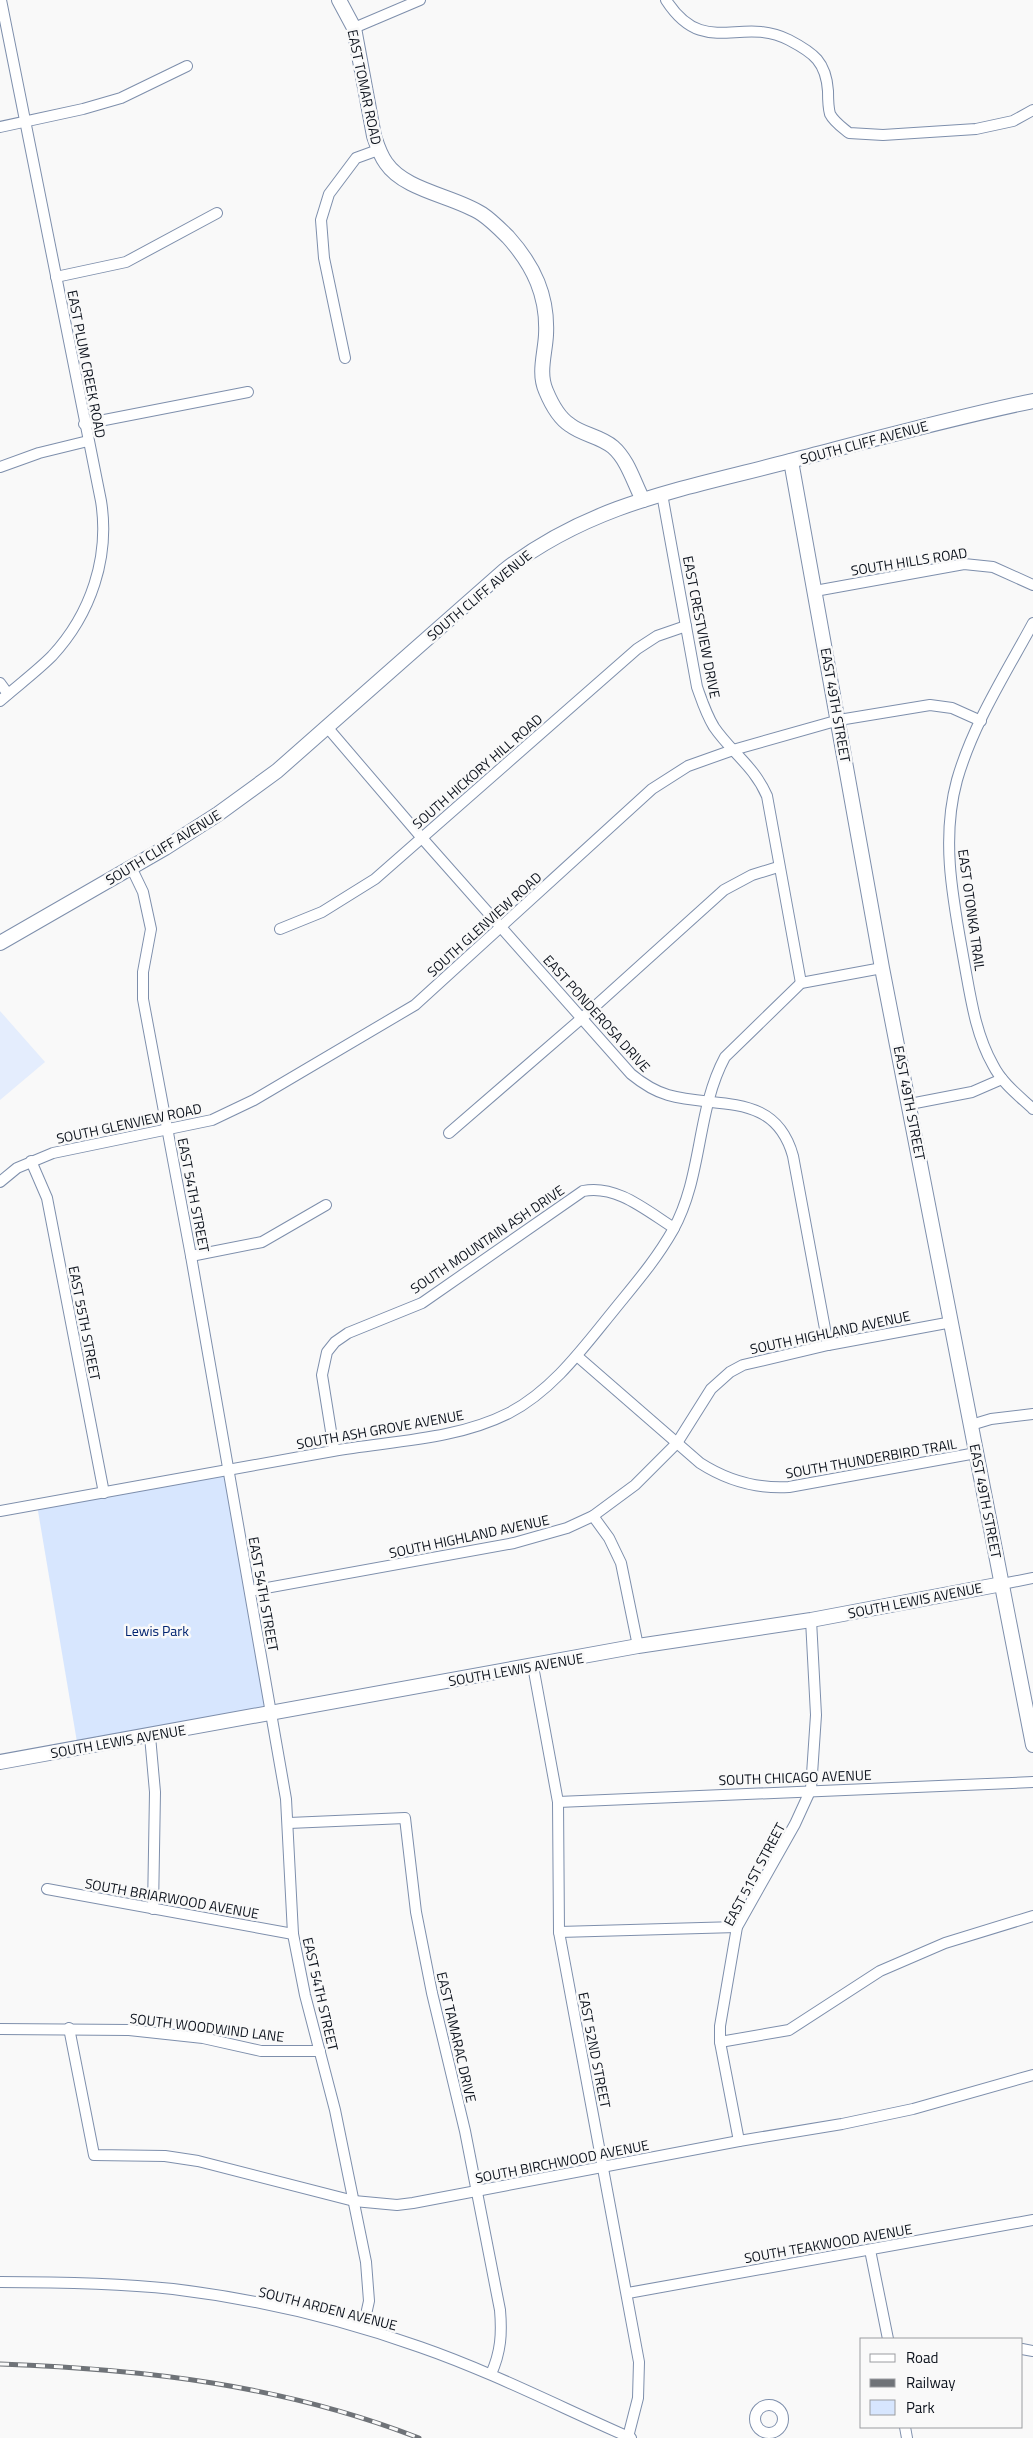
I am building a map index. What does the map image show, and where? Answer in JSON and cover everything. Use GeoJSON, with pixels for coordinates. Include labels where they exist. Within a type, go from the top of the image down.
{"type":"FeatureCollection","features":[{"type":"Feature","properties":{"kind":"street","name":"EAST PLUM CREEK ROAD"},"geometry":{"type":"LineString","coordinates":[[0,701],[51,657],[83,614],[97,576],[103,546],[103,521],[1,0]]}},
{"type":"Feature","properties":{"kind":"street","name":"EAST TOMAR ROAD"},"geometry":{"type":"LineString","coordinates":[[339,0],[354,28],[378,150],[386,165],[404,180],[482,214],[506,235],[528,260],[545,300],[546,336],[542,365],[545,390],[558,413],[570,426],[597,436],[614,447],[623,458],[643,500]]}},
{"type":"Feature","properties":{"kind":"street"},"geometry":{"type":"LineString","coordinates":[[354,28],[420,0]]}},
{"type":"Feature","properties":{"kind":"street"},"geometry":{"type":"LineString","coordinates":[[666,0],[684,23],[698,30],[712,34],[756,30],[778,35],[811,53],[821,62],[827,77],[830,114],[849,133],[883,135],[976,129],[1012,121],[1033,110]]}},
{"type":"Feature","properties":{"kind":"street"},"geometry":{"type":"LineString","coordinates":[[0,127],[26,123],[121,98],[187,66]]}},
{"type":"Feature","properties":{"kind":"street"},"geometry":{"type":"LineString","coordinates":[[345,358],[324,258],[321,220],[330,194],[356,158],[378,150]]}},
{"type":"Feature","properties":{"kind":"street"},"geometry":{"type":"LineString","coordinates":[[56,277],[126,262],[217,213]]}},
{"type":"Feature","properties":{"kind":"street"},"geometry":{"type":"LineString","coordinates":[[84,424],[248,392]]}},
{"type":"Feature","properties":{"kind":"street","name":"SOUTH CLIFF AVENUE"},"geometry":{"type":"LineString","coordinates":[[0,942],[131,867],[218,814],[277,771],[525,555],[551,538],[591,518],[662,494],[932,423],[1033,401]]}},
{"type":"Feature","properties":{"kind":"street"},"geometry":{"type":"LineString","coordinates":[[0,467],[39,453],[88,441]]}},
{"type":"Feature","properties":{"kind":"street","name":"EAST 49TH STREET"},"geometry":{"type":"LineString","coordinates":[[791,461],[882,968],[910,1104],[976,1453],[1030,1714],[1033,1744]]}},
{"type":"Feature","properties":{"kind":"street","name":"EAST CRESTVIEW DRIVE"},"geometry":{"type":"LineString","coordinates":[[662,494],[697,687],[704,708],[713,725],[756,774],[767,796],[778,867],[801,983]]}},
{"type":"Feature","properties":{"kind":"street","name":"SOUTH HILLS ROAD"},"geometry":{"type":"LineString","coordinates":[[815,592],[964,564],[993,567],[1033,585]]}},
{"type":"Feature","properties":{"kind":"street","name":"EAST OTONKA TRAIL"},"geometry":{"type":"LineString","coordinates":[[1033,623],[981,721],[957,782],[950,815],[949,867],[974,1013],[984,1045],[1002,1079],[1033,1109]]}},
{"type":"Feature","properties":{"kind":"street","name":"SOUTH HICKORY HILL ROAD"},"geometry":{"type":"LineString","coordinates":[[280,929],[322,912],[375,879],[637,649],[657,636],[686,626]]}},
{"type":"Feature","properties":{"kind":"street"},"geometry":{"type":"LineString","coordinates":[[0,683],[8,694]]}},
{"type":"Feature","properties":{"kind":"street","name":"SOUTH GLENVIEW ROAD"},"geometry":{"type":"LineString","coordinates":[[0,1182],[17,1168],[53,1153],[212,1120],[254,1100],[415,1005],[662,781],[688,766],[733,750],[839,720],[930,705],[952,708],[981,721]]}},
{"type":"Feature","properties":{"kind":"street","name":"EAST PONDEROSA DRIVE"},"geometry":{"type":"LineString","coordinates":[[327,727],[422,838],[631,1074],[640,1082],[668,1095],[743,1105],[759,1111],[771,1119],[785,1136],[793,1156],[828,1345]]}},
{"type":"Feature","properties":{"kind":"street","name":"EAST 54TH STREET"},"geometry":{"type":"LineString","coordinates":[[131,867],[144,892],[149,911],[151,929],[143,972],[144,999],[191,1256],[289,1823],[293,1934],[304,1995],[335,2110],[354,2201],[367,2277],[369,2301],[363,2328]]}},
{"type":"Feature","properties":{"kind":"street"},"geometry":{"type":"LineString","coordinates":[[449,1133],[582,1018],[724,890],[752,874],[778,867]]}},
{"type":"Feature","properties":{"kind":"street"},"geometry":{"type":"LineString","coordinates":[[801,983],[882,968]]}},
{"type":"Feature","properties":{"kind":"street","name":"SOUTH ASH GROVE AVENUE"},"geometry":{"type":"LineString","coordinates":[[0,1511],[334,1450],[460,1430],[492,1421],[538,1394],[578,1356],[647,1271],[674,1228],[684,1206],[698,1161],[708,1100],[717,1071],[724,1057],[801,983]]}},
{"type":"Feature","properties":{"kind":"street"},"geometry":{"type":"LineString","coordinates":[[910,1104],[972,1092],[1002,1079]]}},
{"type":"Feature","properties":{"kind":"street","name":"EAST 55TH STREET"},"geometry":{"type":"LineString","coordinates":[[31,1161],[47,1198],[104,1493]]}},
{"type":"Feature","properties":{"kind":"street","name":"SOUTH MOUNTAIN ASH DRIVE"},"geometry":{"type":"LineString","coordinates":[[334,1450],[322,1375],[327,1352],[335,1342],[348,1333],[422,1303],[583,1191],[595,1189],[608,1190],[674,1228]]}},
{"type":"Feature","properties":{"kind":"street"},"geometry":{"type":"LineString","coordinates":[[191,1256],[262,1242],[326,1205]]}},
{"type":"Feature","properties":{"kind":"street","name":"SOUTH HIGHLAND AVENUE"},"geometry":{"type":"LineString","coordinates":[[250,1592],[540,1537],[567,1528],[593,1516],[635,1484],[677,1444],[706,1396],[730,1372],[755,1360],[952,1322]]}},
{"type":"Feature","properties":{"kind":"street","name":"SOUTH THUNDERBIRD TRAIL"},"geometry":{"type":"LineString","coordinates":[[578,1356],[700,1463],[728,1479],[745,1485],[774,1488],[789,1487],[976,1453]]}},
{"type":"Feature","properties":{"kind":"street","name":"SOUTH THUNDERBIRD TRAIL"},"geometry":{"type":"LineString","coordinates":[[971,1425],[1033,1414]]}},
{"type":"Feature","properties":{"kind":"street"},"geometry":{"type":"LineString","coordinates":[[593,1516],[609,1538],[621,1563],[638,1646]]}},
{"type":"Feature","properties":{"kind":"street","name":"SOUTH LEWIS AVENUE"},"geometry":{"type":"LineString","coordinates":[[0,1762],[638,1646],[811,1620],[1033,1578]]}},
{"type":"Feature","properties":{"kind":"street","name":"EAST 51ST STREET"},"geometry":{"type":"LineString","coordinates":[[739,2141],[720,2042],[720,2026],[738,1927],[796,1824],[811,1790],[816,1714],[811,1620]]}},
{"type":"Feature","properties":{"kind":"street","name":"EAST 52ND STREET"},"geometry":{"type":"LineString","coordinates":[[533,1666],[558,1802],[559,1932],[602,2167],[628,2293],[639,2362],[640,2378],[630,2437]]}},
{"type":"Feature","properties":{"kind":"street"},"geometry":{"type":"LineString","coordinates":[[150,1736],[155,1792],[153,1909]]}},
{"type":"Feature","properties":{"kind":"street","name":"SOUTH CHICAGO AVENUE"},"geometry":{"type":"LineString","coordinates":[[558,1802],[1033,1782]]}},
{"type":"Feature","properties":{"kind":"street","name":"EAST TAMARAC DRIVE"},"geometry":{"type":"LineString","coordinates":[[289,1823],[405,1818],[418,1921],[500,2310],[502,2331],[499,2356],[492,2374]]}},
{"type":"Feature","properties":{"kind":"street","name":"SOUTH BRIARWOOD AVENUE"},"geometry":{"type":"LineString","coordinates":[[47,1889],[293,1934]]}},
{"type":"Feature","properties":{"kind":"street"},"geometry":{"type":"LineString","coordinates":[[720,2042],[789,2030],[880,1970],[945,1943],[1033,1916]]}},
{"type":"Feature","properties":{"kind":"street"},"geometry":{"type":"LineString","coordinates":[[559,1932],[738,1927]]}},
{"type":"Feature","properties":{"kind":"street","name":"SOUTH BIRCHWOOD AVENUE"},"geometry":{"type":"LineString","coordinates":[[68,2028],[94,2155],[165,2156],[198,2160],[354,2201],[397,2205],[739,2141],[842,2124],[913,2109],[1033,2075]]}},
{"type":"Feature","properties":{"kind":"street","name":"SOUTH WOODWIND LANE"},"geometry":{"type":"LineString","coordinates":[[0,2029],[68,2028],[172,2033],[261,2051],[320,2051]]}},
{"type":"Feature","properties":{"kind":"street","name":"SOUTH TEAKWOOD AVENUE"},"geometry":{"type":"LineString","coordinates":[[628,2293],[1033,2220]]}},
{"type":"Feature","properties":{"kind":"street"},"geometry":{"type":"LineString","coordinates":[[870,2250],[888,2338]]}},
{"type":"Feature","properties":{"kind":"street","name":"SOUTH ARDEN AVENUE"},"geometry":{"type":"LineString","coordinates":[[0,2282],[82,2283],[173,2289],[250,2302],[363,2328],[492,2374],[630,2437]]}},
{"type":"Feature","properties":{"kind":"shaded area"},"geometry":{"type":"Polygon","coordinates":[[[0,1011],[45,1062],[0,1100],[0,1011]]]}},
{"type":"Feature","properties":{"kind":"green space","name":"Lewis Park"},"geometry":{"type":"Polygon","coordinates":[[[228,1469],[271,1714],[78,1748],[37,1505],[228,1469]]]}},
{"type":"Feature","properties":{"kind":"railway"},"geometry":{"type":"LineString","coordinates":[[0,2364],[107,2370],[213,2383],[316,2405],[368,2420],[419,2438]]}}]}
